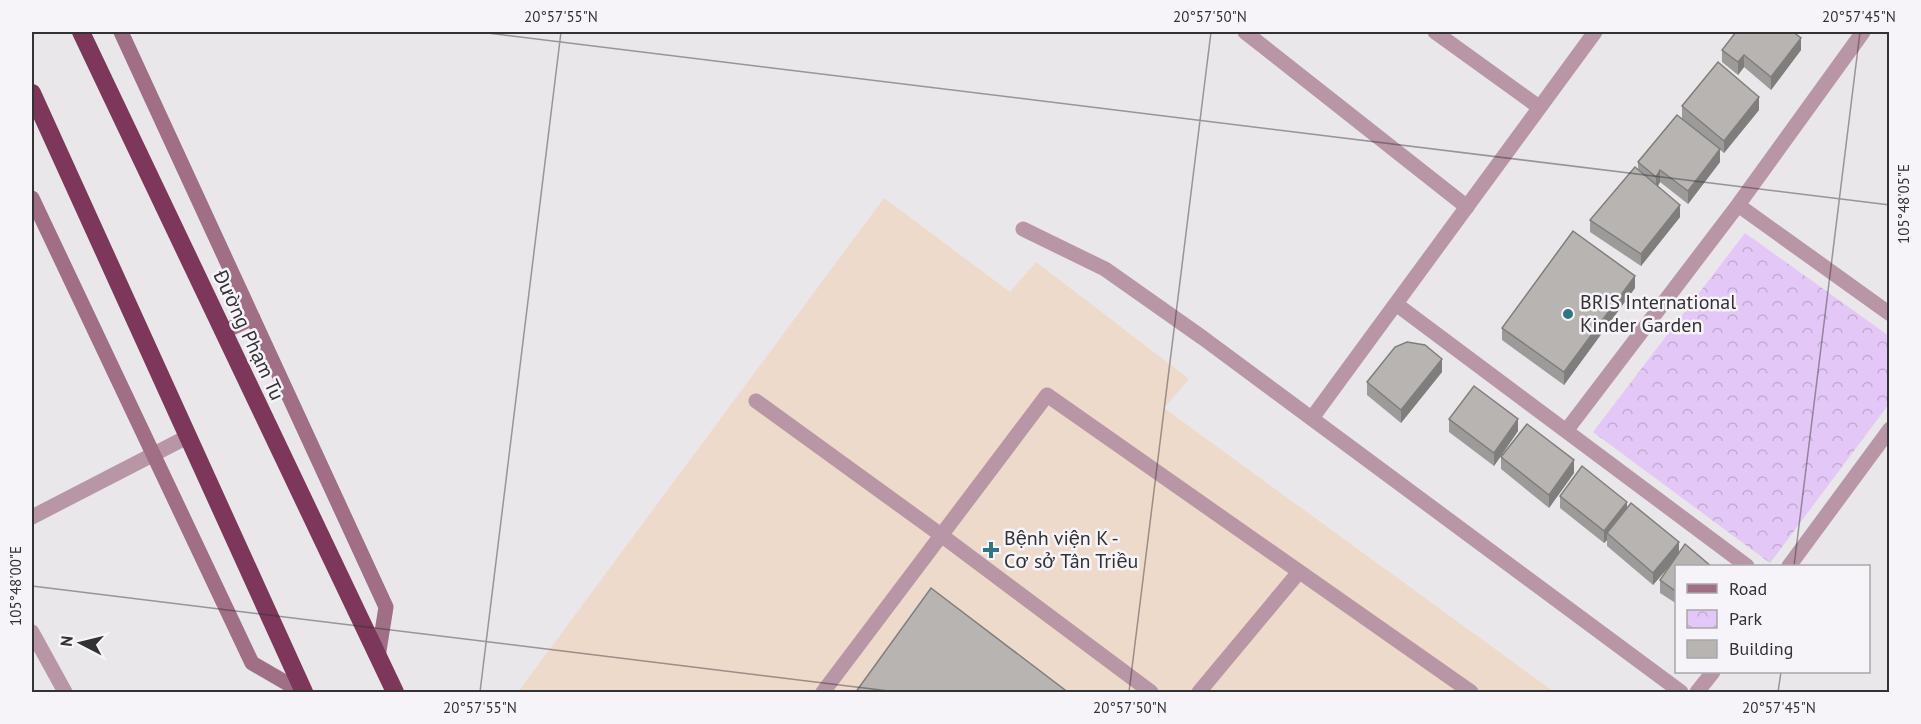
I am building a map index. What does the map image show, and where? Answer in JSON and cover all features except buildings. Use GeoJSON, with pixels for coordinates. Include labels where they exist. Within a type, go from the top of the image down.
{"type":"FeatureCollection","features":[{"type":"Feature","properties":{"kind":"highway","name":"Đường Phạm Tu"},"geometry":{"type":"LineString","coordinates":[[81,32],[394,693]]}},
{"type":"Feature","properties":{"kind":"highway"},"geometry":{"type":"LineString","coordinates":[[32,93],[189,436],[303,693]]}},
{"type":"Feature","properties":{"kind":"main road","name":"Đường Phạm Tu"},"geometry":{"type":"LineString","coordinates":[[121,32],[386,607],[378,657]]}},
{"type":"Feature","properties":{"kind":"main road"},"geometry":{"type":"LineString","coordinates":[[32,198],[252,663],[303,693]]}},
{"type":"Feature","properties":{"kind":"main road"},"geometry":{"type":"LineString","coordinates":[[224,332],[253,318]]}},
{"type":"Feature","properties":{"kind":"street"},"geometry":{"type":"LineString","coordinates":[[1245,32],[1467,207]]}},
{"type":"Feature","properties":{"kind":"street"},"geometry":{"type":"LineString","coordinates":[[1435,32],[1539,107]]}},
{"type":"Feature","properties":{"kind":"street"},"geometry":{"type":"LineString","coordinates":[[1312,418],[1595,32]]}},
{"type":"Feature","properties":{"kind":"street"},"geometry":{"type":"LineString","coordinates":[[1566,431],[1738,205],[1863,32]]}},
{"type":"Feature","properties":{"kind":"street"},"geometry":{"type":"LineString","coordinates":[[1738,205],[1890,314]]}},
{"type":"Feature","properties":{"kind":"street"},"geometry":{"type":"LineString","coordinates":[[1023,229],[1105,269],[1312,418],[1681,693]]}},
{"type":"Feature","properties":{"kind":"street"},"geometry":{"type":"LineString","coordinates":[[1396,304],[1744,565]]}},
{"type":"Feature","properties":{"kind":"street"},"geometry":{"type":"LineString","coordinates":[[823,693],[1047,395],[1471,693]]}},
{"type":"Feature","properties":{"kind":"street"},"geometry":{"type":"LineString","coordinates":[[756,401],[941,535],[1151,693]]}},
{"type":"Feature","properties":{"kind":"street"},"geometry":{"type":"LineString","coordinates":[[1791,565],[1890,429]]}},
{"type":"Feature","properties":{"kind":"street"},"geometry":{"type":"LineString","coordinates":[[32,517],[189,436]]}},
{"type":"Feature","properties":{"kind":"street"},"geometry":{"type":"LineString","coordinates":[[1199,693],[1299,572]]}},
{"type":"Feature","properties":{"kind":"street"},"geometry":{"type":"LineString","coordinates":[[32,632],[65,693]]}},
{"type":"Feature","properties":{"kind":"street"},"geometry":{"type":"LineString","coordinates":[[1697,693],[1712,673]]}},
{"type":"Feature","properties":{"kind":"shaded area","name":"Bệnh viện K - Cơ sở Tân Triều"},"geometry":{"type":"Polygon","coordinates":[[[884,198],[1010,292],[1036,262],[1189,379],[1164,408],[1554,692],[518,692],[884,198]]]}},
{"type":"Feature","properties":{"kind":"green space"},"geometry":{"type":"Polygon","coordinates":[[[1745,233],[1889,336],[1889,404],[1770,563],[1593,432],[1745,233]]]}},
{"type":"Feature","properties":{"kind":"place","name":"BRIS International Kinder Garden"},"geometry":{"type":"Point","coordinates":[1568,314]}},
{"type":"Feature","properties":{"kind":"place","name":"Bệnh viện K - Cơ sở Tân Triều"},"geometry":{"type":"Point","coordinates":[991,550]}}]}
